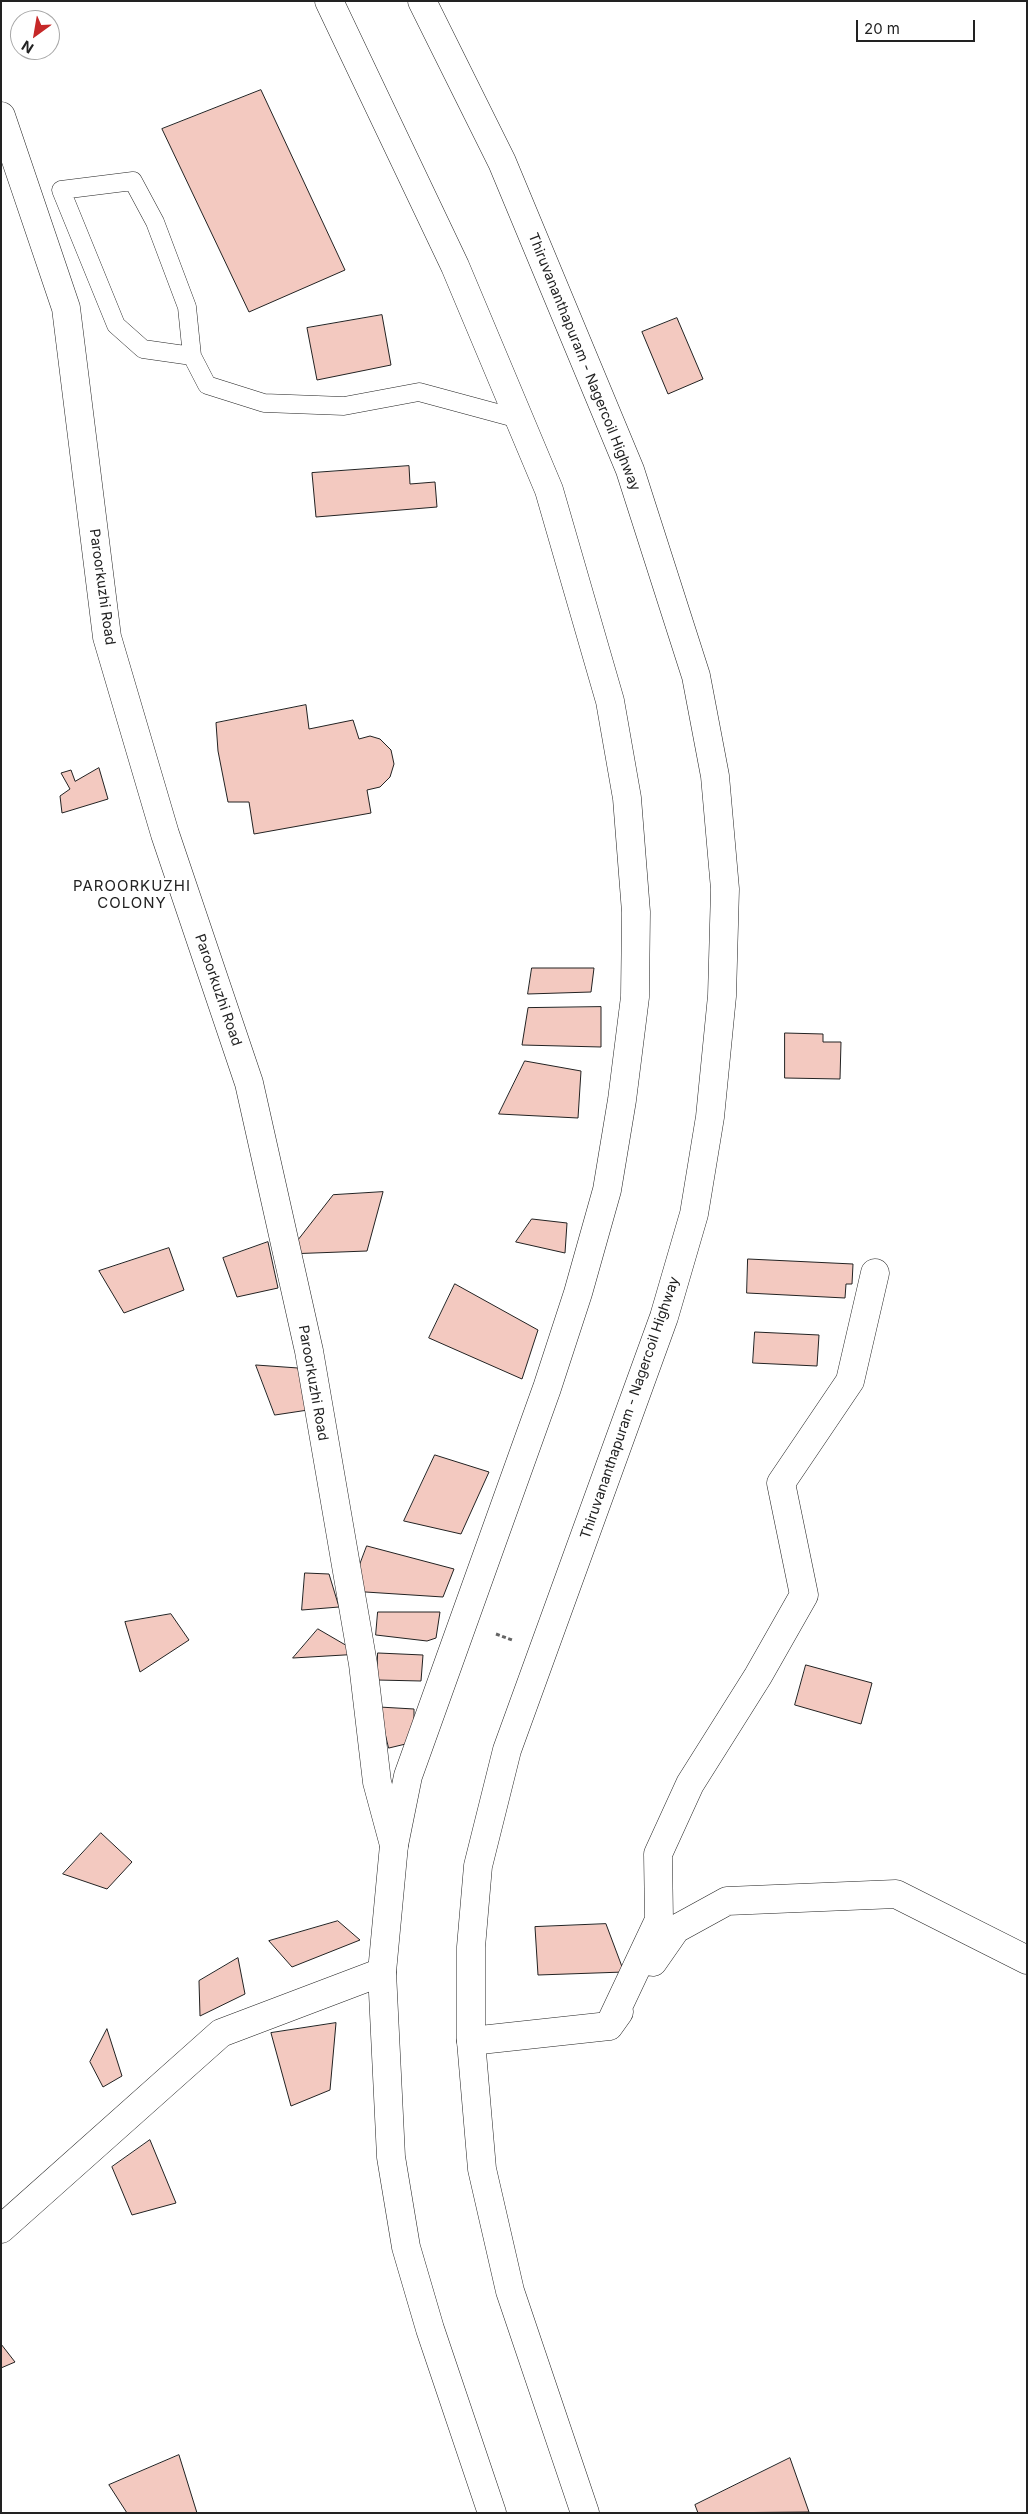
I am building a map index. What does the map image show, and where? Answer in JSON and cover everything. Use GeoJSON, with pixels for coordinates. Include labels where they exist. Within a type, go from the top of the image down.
{"type":"FeatureCollection","features":[{"type":"Feature","properties":{"kind":"main road"},"geometry":{"type":"LineString","coordinates":[[329,1],[455,266],[548,490],[610,701],[628,817],[636,912],[635,997],[622,1100],[607,1190],[578,1293],[471,1604],[408,1776],[394,1845],[382,1972],[391,2157],[406,2247],[430,2329],[492,2513]]}},
{"type":"Feature","properties":{"kind":"main road","name":"Thiruvananthapuram - Nagercoil Highway"},"geometry":{"type":"LineString","coordinates":[[422,1],[502,162],[630,470],[696,676],[715,776],[726,889],[722,996],[710,1117],[694,1214],[664,1317],[508,1750],[478,1866],[471,1947],[471,2041],[482,2169],[510,2291],[585,2513]]}},
{"type":"Feature","properties":{"kind":"main road","name":"Paroorkuzhi Road"},"geometry":{"type":"LineString","coordinates":[[1,116],[66,308],[107,637],[165,834],[249,1083],[308,1352],[363,1664],[377,1782],[394,1845]]}},
{"type":"Feature","properties":{"kind":"main road"},"geometry":{"type":"LineString","coordinates":[[609,2026],[659,1920],[658,1854],[690,1784],[758,1676],[804,1595],[781,1483],[850,1381],[875,1273]]}},
{"type":"Feature","properties":{"kind":"main road"},"geometry":{"type":"LineString","coordinates":[[471,2041],[609,2026],[676,1930],[727,1901],[896,1894],[1027,1960]]}},
{"type":"Feature","properties":{"kind":"main road"},"geometry":{"type":"LineString","coordinates":[[1,2229],[221,2033],[382,1972]]}},
{"type":"Feature","properties":{"kind":"lane"},"geometry":{"type":"LineString","coordinates":[[192,356],[143,350],[116,325],[62,190],[133,181],[155,222],[186,307],[192,356],[207,385],[264,403],[344,406],[419,392],[519,420]]}},
{"type":"Feature","properties":{"kind":"building"},"geometry":{"type":"Polygon","coordinates":[[[261,90],[345,270],[249,312],[162,129],[261,90]]]}},
{"type":"Feature","properties":{"kind":"building"},"geometry":{"type":"Polygon","coordinates":[[[382,315],[391,365],[317,380],[307,328],[382,315]]]}},
{"type":"Feature","properties":{"kind":"building"},"geometry":{"type":"Polygon","coordinates":[[[677,318],[703,379],[668,394],[642,332],[677,318]]]}},
{"type":"Feature","properties":{"kind":"building"},"geometry":{"type":"Polygon","coordinates":[[[409,466],[410,484],[435,482],[437,507],[316,517],[312,473],[409,466]]]}},
{"type":"Feature","properties":{"kind":"building"},"geometry":{"type":"Polygon","coordinates":[[[306,705],[309,729],[353,720],[359,739],[370,736],[380,739],[391,750],[394,764],[390,777],[380,787],[367,790],[371,813],[254,834],[249,802],[228,802],[218,751],[216,723],[306,705]]]}},
{"type":"Feature","properties":{"kind":"building"},"geometry":{"type":"Polygon","coordinates":[[[99,768],[108,799],[62,813],[60,796],[70,789],[61,773],[71,770],[75,781],[99,768]]]}},
{"type":"Feature","properties":{"kind":"building"},"geometry":{"type":"Polygon","coordinates":[[[532,968],[594,968],[591,992],[528,994],[532,968]]]}},
{"type":"Feature","properties":{"kind":"building"},"geometry":{"type":"Polygon","coordinates":[[[601,1007],[601,1047],[522,1045],[528,1008],[601,1007]]]}},
{"type":"Feature","properties":{"kind":"building"},"geometry":{"type":"Polygon","coordinates":[[[785,1033],[823,1034],[823,1042],[841,1042],[840,1079],[785,1078],[785,1033]]]}},
{"type":"Feature","properties":{"kind":"building"},"geometry":{"type":"Polygon","coordinates":[[[525,1061],[581,1071],[578,1118],[499,1114],[525,1061]]]}},
{"type":"Feature","properties":{"kind":"building"},"geometry":{"type":"Polygon","coordinates":[[[383,1192],[367,1251],[287,1254],[333,1195],[383,1192]]]}},
{"type":"Feature","properties":{"kind":"building"},"geometry":{"type":"Polygon","coordinates":[[[532,1219],[567,1223],[565,1253],[516,1242],[532,1219]]]}},
{"type":"Feature","properties":{"kind":"building"},"geometry":{"type":"Polygon","coordinates":[[[268,1242],[278,1288],[237,1297],[223,1258],[268,1242]]]}},
{"type":"Feature","properties":{"kind":"building"},"geometry":{"type":"Polygon","coordinates":[[[169,1248],[184,1290],[124,1313],[99,1271],[169,1248]]]}},
{"type":"Feature","properties":{"kind":"building"},"geometry":{"type":"Polygon","coordinates":[[[748,1259],[853,1264],[852,1284],[846,1284],[845,1298],[747,1293],[748,1259]]]}},
{"type":"Feature","properties":{"kind":"building"},"geometry":{"type":"Polygon","coordinates":[[[455,1284],[538,1330],[522,1379],[429,1338],[455,1284]]]}},
{"type":"Feature","properties":{"kind":"building"},"geometry":{"type":"Polygon","coordinates":[[[755,1332],[819,1335],[817,1366],[753,1363],[755,1332]]]}},
{"type":"Feature","properties":{"kind":"building"},"geometry":{"type":"Polygon","coordinates":[[[256,1365],[298,1368],[308,1410],[275,1415],[256,1365]]]}},
{"type":"Feature","properties":{"kind":"building"},"geometry":{"type":"Polygon","coordinates":[[[435,1455],[489,1472],[461,1534],[404,1521],[435,1455]]]}},
{"type":"Feature","properties":{"kind":"building"},"geometry":{"type":"Polygon","coordinates":[[[367,1546],[454,1569],[443,1597],[350,1591],[367,1546]]]}},
{"type":"Feature","properties":{"kind":"building"},"geometry":{"type":"Polygon","coordinates":[[[305,1573],[329,1574],[339,1607],[302,1610],[305,1573]]]}},
{"type":"Feature","properties":{"kind":"building"},"geometry":{"type":"Polygon","coordinates":[[[378,1612],[440,1612],[436,1638],[427,1641],[376,1635],[378,1612]]]}},
{"type":"Feature","properties":{"kind":"building"},"geometry":{"type":"Polygon","coordinates":[[[171,1614],[189,1640],[140,1672],[125,1622],[171,1614]]]}},
{"type":"Feature","properties":{"kind":"building"},"geometry":{"type":"Polygon","coordinates":[[[318,1629],[361,1654],[293,1658],[318,1629]]]}},
{"type":"Feature","properties":{"kind":"building"},"geometry":{"type":"Polygon","coordinates":[[[378,1653],[423,1655],[421,1681],[377,1680],[378,1653]]]}},
{"type":"Feature","properties":{"kind":"building"},"geometry":{"type":"Polygon","coordinates":[[[806,1665],[872,1683],[861,1724],[795,1705],[806,1665]]]}},
{"type":"Feature","properties":{"kind":"building"},"geometry":{"type":"Polygon","coordinates":[[[379,1707],[414,1709],[414,1742],[389,1748],[379,1707]]]}},
{"type":"Feature","properties":{"kind":"building"},"geometry":{"type":"Polygon","coordinates":[[[101,1833],[132,1862],[107,1889],[63,1874],[101,1833]]]}},
{"type":"Feature","properties":{"kind":"building"},"geometry":{"type":"Polygon","coordinates":[[[338,1921],[360,1940],[292,1967],[269,1941],[338,1921]]]}},
{"type":"Feature","properties":{"kind":"building"},"geometry":{"type":"Polygon","coordinates":[[[606,1924],[624,1972],[538,1975],[535,1927],[606,1924]]]}},
{"type":"Feature","properties":{"kind":"building"},"geometry":{"type":"Polygon","coordinates":[[[238,1958],[245,1994],[200,2016],[199,1981],[238,1958]]]}},
{"type":"Feature","properties":{"kind":"building"},"geometry":{"type":"Polygon","coordinates":[[[336,2023],[330,2090],[291,2106],[271,2033],[336,2023]]]}},
{"type":"Feature","properties":{"kind":"building"},"geometry":{"type":"Polygon","coordinates":[[[107,2029],[122,2076],[103,2087],[90,2062],[107,2029]]]}},
{"type":"Feature","properties":{"kind":"building"},"geometry":{"type":"Polygon","coordinates":[[[150,2140],[176,2203],[132,2215],[112,2167],[150,2140]]]}},
{"type":"Feature","properties":{"kind":"building"},"geometry":{"type":"Polygon","coordinates":[[[1,2344],[15,2362],[1,2368],[1,2344]]]}},
{"type":"Feature","properties":{"kind":"building"},"geometry":{"type":"Polygon","coordinates":[[[179,2455],[197,2513],[127,2513],[109,2485],[179,2455]]]}},
{"type":"Feature","properties":{"kind":"building"},"geometry":{"type":"Polygon","coordinates":[[[790,2458],[809,2512],[698,2513],[695,2505],[790,2458]]]}},
{"type":"Feature","properties":{"kind":"district","name":"PAROORKUZHI COLONY"},"geometry":{"type":"Point","coordinates":[132,894]}}]}
